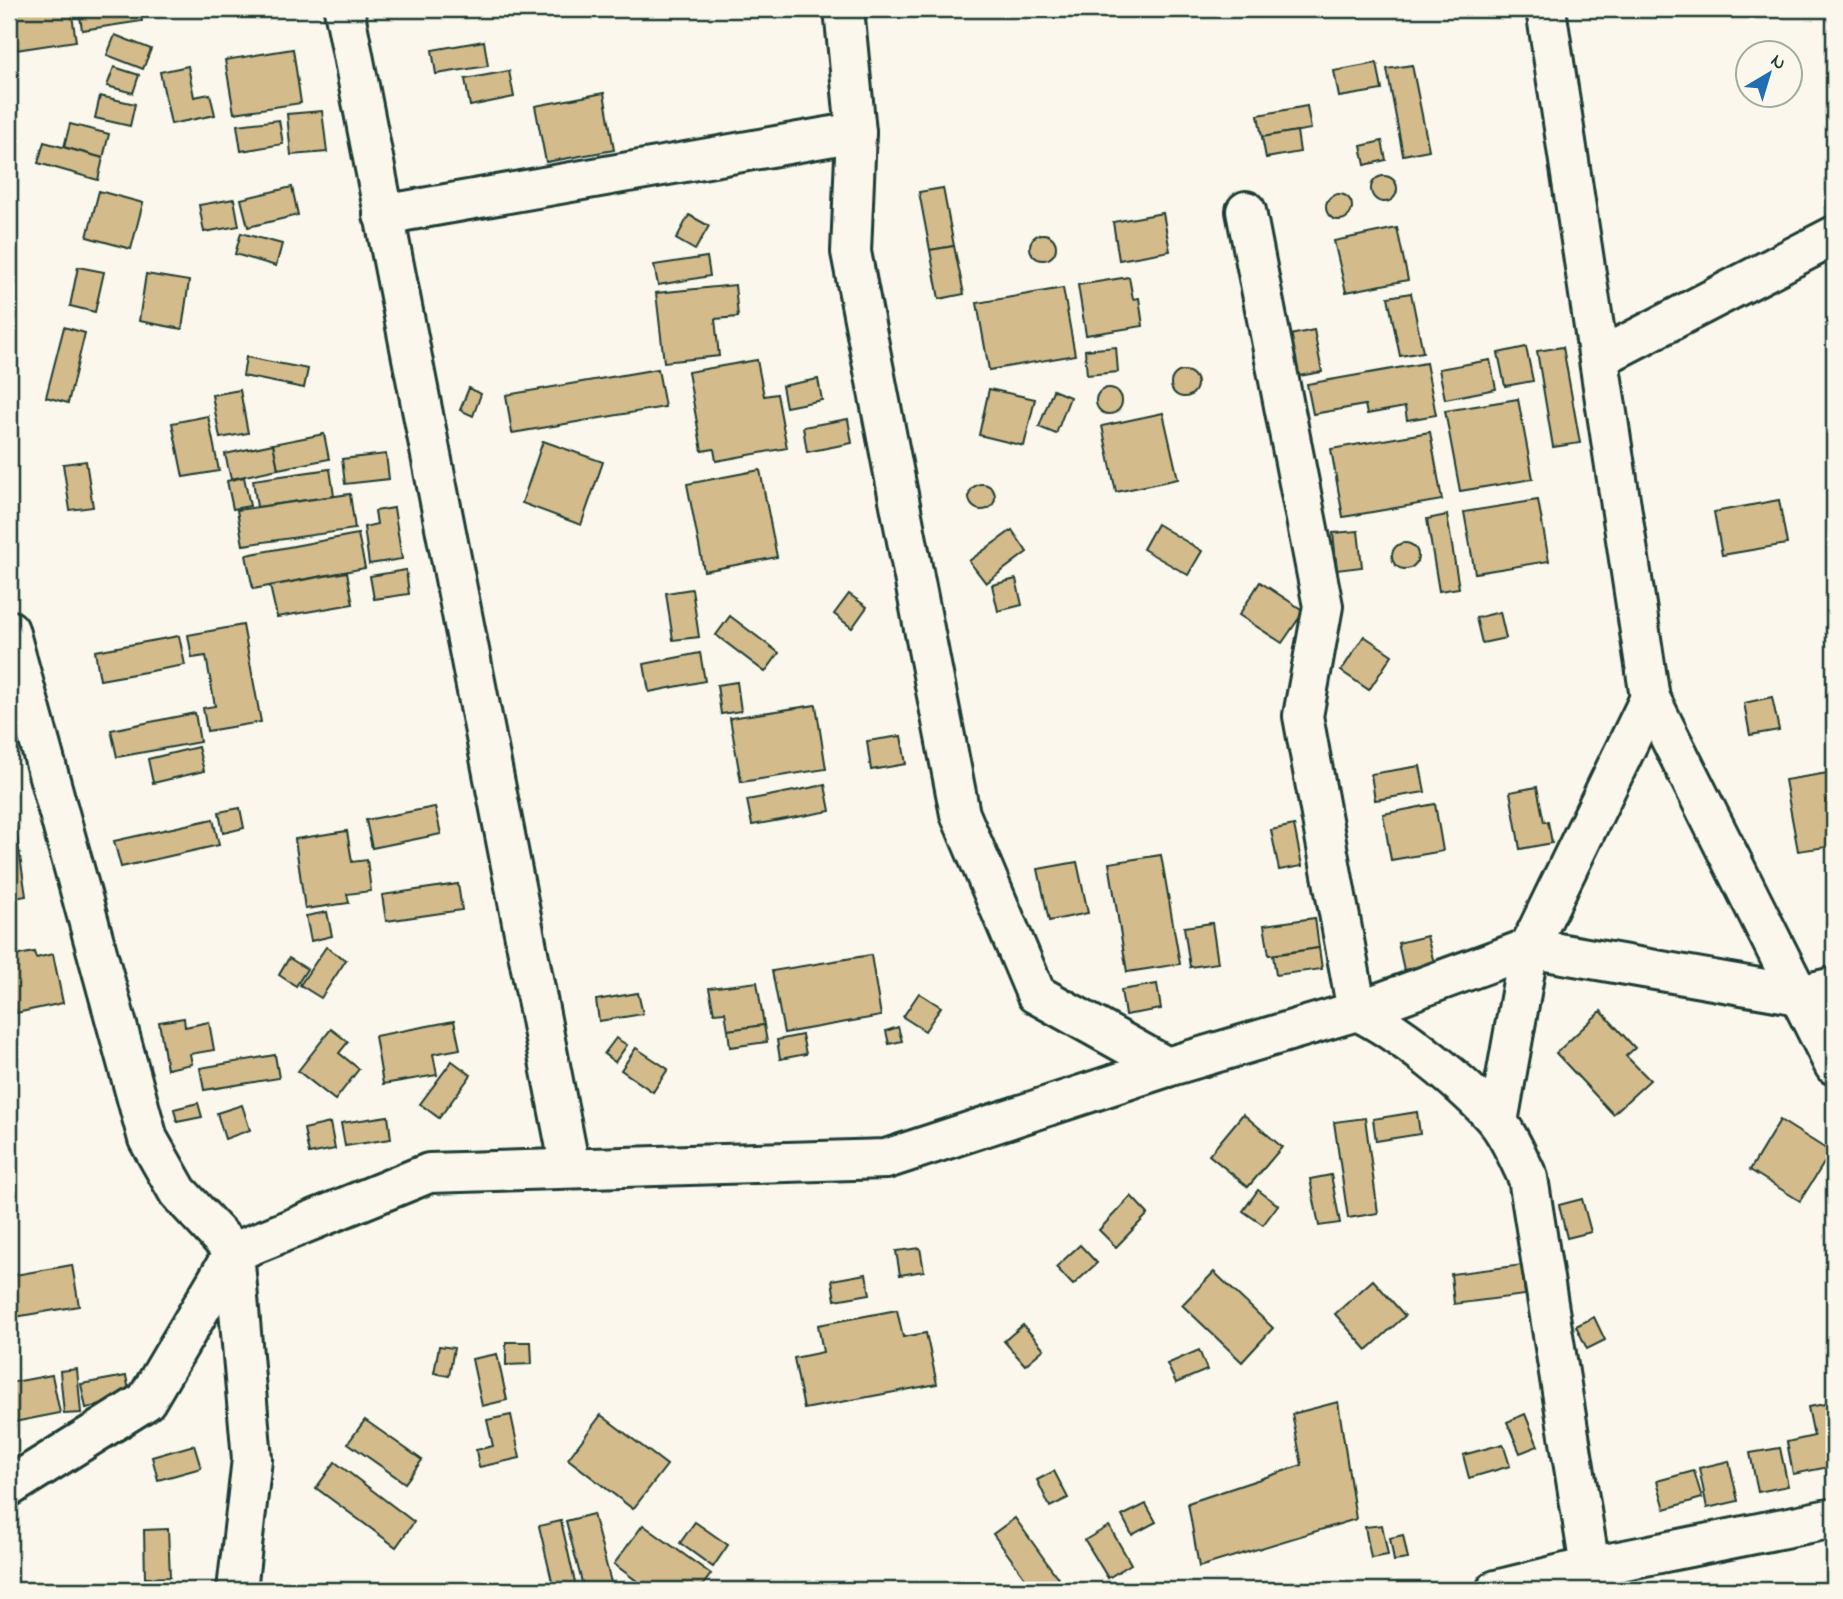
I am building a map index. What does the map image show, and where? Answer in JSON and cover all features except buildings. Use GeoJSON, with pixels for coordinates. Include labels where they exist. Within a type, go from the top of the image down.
{"type":"FeatureCollection","features":[{"type":"Feature","properties":{"kind":"main road"},"geometry":{"type":"LineString","coordinates":[[344,9],[570,1168]]}},
{"type":"Feature","properties":{"kind":"main road"},"geometry":{"type":"LineString","coordinates":[[844,9],[856,132],[851,252],[960,814],[1036,994],[1167,1068]]}},
{"type":"Feature","properties":{"kind":"main road"},"geometry":{"type":"LineString","coordinates":[[1546,9],[1650,698],[1816,991],[1834,1065]]}},
{"type":"Feature","properties":{"kind":"main road"},"geometry":{"type":"LineString","coordinates":[[383,215],[856,132]]}},
{"type":"Feature","properties":{"kind":"main road"},"geometry":{"type":"LineString","coordinates":[[1246,211],[1323,606],[1303,716],[1357,1011]]}},
{"type":"Feature","properties":{"kind":"main road"},"geometry":{"type":"LineString","coordinates":[[1598,358],[1834,236]]}},
{"type":"Feature","properties":{"kind":"main road"},"geometry":{"type":"LineString","coordinates":[[9,630],[148,1139],[178,1192],[234,1252],[252,1459],[237,1590]]}},
{"type":"Feature","properties":{"kind":"main road"},"geometry":{"type":"LineString","coordinates":[[1498,1122],[1529,948],[1650,698]]}},
{"type":"Feature","properties":{"kind":"main road"},"geometry":{"type":"LineString","coordinates":[[9,1487],[146,1401],[234,1252],[429,1173],[886,1159],[1167,1068],[1357,1011],[1529,948],[1816,991]]}},
{"type":"Feature","properties":{"kind":"main road"},"geometry":{"type":"LineString","coordinates":[[1357,1011],[1381,1022],[1445,1073],[1498,1122],[1528,1178],[1590,1567]]}},
{"type":"Feature","properties":{"kind":"main road"},"geometry":{"type":"LineString","coordinates":[[1496,1590],[1590,1567],[1834,1518]]}}]}
